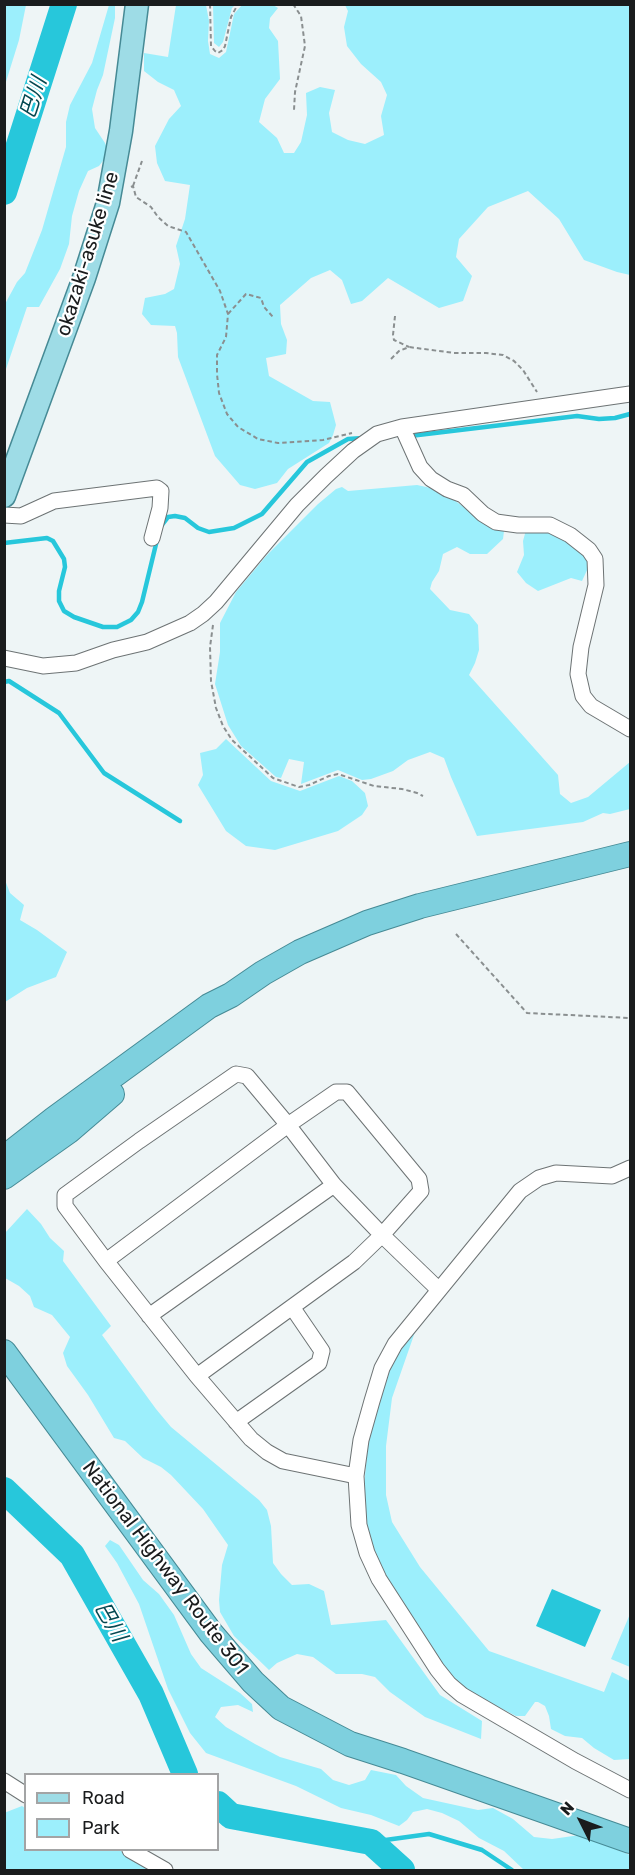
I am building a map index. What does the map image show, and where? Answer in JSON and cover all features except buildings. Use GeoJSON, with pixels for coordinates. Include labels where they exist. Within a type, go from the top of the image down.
{"type":"FeatureCollection","features":[{"type":"Feature","properties":{"kind":"highway"},"geometry":{"type":"LineString","coordinates":[[4,1158],[199,1013],[282,962],[333,937],[420,906],[630,854]]}},
{"type":"Feature","properties":{"kind":"highway"},"geometry":{"type":"LineString","coordinates":[[4,1178],[69,1131],[148,1064],[220,1008],[231,995]]}},
{"type":"Feature","properties":{"kind":"highway","name":"National Highway Route 301"},"geometry":{"type":"LineString","coordinates":[[4,1352],[212,1633],[253,1682],[281,1708],[350,1744],[630,1840]]}},
{"type":"Feature","properties":{"kind":"main road","name":"okazaki-asuke line"},"geometry":{"type":"LineString","coordinates":[[4,496],[84,278],[108,203],[123,185],[121,131],[137,4]]}},
{"type":"Feature","properties":{"kind":"street"},"geometry":{"type":"LineString","coordinates":[[4,658],[43,666],[76,663],[113,650],[147,642],[170,633],[203,614],[216,602],[297,505],[346,457],[375,435],[402,427],[630,394]]}},
{"type":"Feature","properties":{"kind":"street"},"geometry":{"type":"LineString","coordinates":[[402,427],[420,467],[431,479],[463,495],[495,522],[550,525],[570,535],[589,550],[595,560],[596,585],[581,647],[578,674],[583,696],[591,706],[630,729]]}},
{"type":"Feature","properties":{"kind":"street"},"geometry":{"type":"LineString","coordinates":[[4,515],[21,516],[54,501],[157,488],[161,491],[160,508],[152,538]]}},
{"type":"Feature","properties":{"kind":"street"},"geometry":{"type":"LineString","coordinates":[[356,1476],[283,1461],[259,1445],[197,1376],[106,1261],[65,1206],[65,1195],[236,1074],[247,1076],[334,1185],[439,1290]]}},
{"type":"Feature","properties":{"kind":"street"},"geometry":{"type":"LineString","coordinates":[[106,1261],[288,1125],[336,1092],[347,1092],[419,1179],[421,1191],[382,1235],[354,1262],[197,1376]]}},
{"type":"Feature","properties":{"kind":"street"},"geometry":{"type":"LineString","coordinates":[[630,1168],[612,1176],[556,1173],[539,1178],[520,1191],[395,1344],[382,1368],[361,1440],[356,1476],[359,1525],[367,1553],[379,1579],[449,1684],[462,1695],[575,1761],[630,1790]]}},
{"type":"Feature","properties":{"kind":"street"},"geometry":{"type":"LineString","coordinates":[[149,1316],[334,1185]]}},
{"type":"Feature","properties":{"kind":"street"},"geometry":{"type":"LineString","coordinates":[[236,1422],[318,1363],[322,1351],[292,1307]]}},
{"type":"Feature","properties":{"kind":"street"},"geometry":{"type":"LineString","coordinates":[[4,1780],[24,1795]]}},
{"type":"Feature","properties":{"kind":"street"},"geometry":{"type":"LineString","coordinates":[[132,1851],[165,1870]]}},
{"type":"Feature","properties":{"kind":"path"},"geometry":{"type":"LineString","coordinates":[[210,4],[211,46],[218,53],[223,50],[231,17],[238,4]]}},
{"type":"Feature","properties":{"kind":"path"},"geometry":{"type":"LineString","coordinates":[[293,4],[301,16],[305,45],[295,92],[294,110]]}},
{"type":"Feature","properties":{"kind":"path"},"geometry":{"type":"LineString","coordinates":[[142,161],[123,185],[151,207],[168,226],[186,232],[220,291],[228,314],[226,337],[217,355],[219,393],[227,414],[238,427],[258,439],[278,443],[322,440],[370,429],[375,435]]}},
{"type":"Feature","properties":{"kind":"path"},"geometry":{"type":"LineString","coordinates":[[228,314],[246,294],[261,298],[264,307],[273,317]]}},
{"type":"Feature","properties":{"kind":"path"},"geometry":{"type":"LineString","coordinates":[[395,316],[394,340],[409,347],[454,353],[503,355],[514,361],[523,370],[541,397],[544,408]]}},
{"type":"Feature","properties":{"kind":"path"},"geometry":{"type":"LineString","coordinates":[[391,359],[399,351],[409,347]]}},
{"type":"Feature","properties":{"kind":"path"},"geometry":{"type":"LineString","coordinates":[[216,602],[219,608],[212,629],[210,647],[211,681],[216,708],[232,740],[273,778],[299,787],[338,774],[374,786],[417,792],[423,796]]}},
{"type":"Feature","properties":{"kind":"path"},"geometry":{"type":"LineString","coordinates":[[456,934],[526,1013],[630,1018]]}},
{"type":"Feature","properties":{"kind":"green space"},"geometry":{"type":"Polygon","coordinates":[[[5,4],[26,5],[19,40],[5,85],[5,4]]]}},
{"type":"Feature","properties":{"kind":"green space"},"geometry":{"type":"Polygon","coordinates":[[[109,5],[115,5],[115,18],[103,75],[92,109],[95,128],[109,153],[99,166],[88,171],[79,191],[72,216],[69,244],[60,269],[39,307],[27,307],[5,372],[5,304],[17,282],[25,273],[42,230],[66,147],[66,122],[70,105],[92,63],[109,5]]]}},
{"type":"Feature","properties":{"kind":"green space"},"geometry":{"type":"Polygon","coordinates":[[[176,5],[206,5],[210,54],[219,58],[226,52],[234,14],[242,5],[273,5],[278,8],[270,18],[269,28],[278,41],[280,79],[265,99],[259,122],[277,138],[284,153],[294,153],[301,142],[307,115],[306,93],[320,87],[335,90],[329,113],[332,132],[348,140],[365,144],[384,135],[381,116],[387,95],[381,82],[361,64],[347,46],[344,27],[348,11],[345,5],[630,5],[630,275],[584,260],[559,219],[528,191],[488,207],[459,239],[456,257],[472,276],[463,301],[439,308],[388,278],[362,301],[351,304],[342,280],[330,270],[311,278],[280,305],[281,324],[287,340],[286,354],[266,358],[269,376],[313,401],[330,402],[336,425],[333,435],[329,443],[288,469],[277,483],[255,489],[240,485],[215,456],[178,357],[175,326],[151,325],[142,314],[145,298],[165,294],[174,289],[180,264],[176,246],[185,219],[190,185],[165,181],[157,163],[155,146],[169,119],[181,106],[174,90],[158,82],[144,71],[144,53],[168,57],[176,5]]]}},
{"type":"Feature","properties":{"kind":"green space"},"geometry":{"type":"Polygon","coordinates":[[[213,5],[235,5],[232,8],[223,42],[219,47],[214,43],[213,5]]]}},
{"type":"Feature","properties":{"kind":"green space"},"geometry":{"type":"Polygon","coordinates":[[[417,485],[431,488],[454,500],[482,520],[504,531],[503,539],[487,554],[470,554],[457,547],[443,554],[439,571],[430,589],[450,610],[469,614],[478,625],[479,650],[469,675],[558,775],[560,794],[571,803],[588,797],[630,762],[630,809],[610,814],[603,813],[583,822],[477,836],[444,758],[430,752],[408,760],[393,771],[371,779],[362,780],[338,770],[301,784],[304,762],[289,759],[281,778],[276,777],[241,746],[228,725],[215,684],[220,652],[220,623],[236,592],[267,555],[336,489],[342,487],[348,491],[417,485]]]}},
{"type":"Feature","properties":{"kind":"green space"},"geometry":{"type":"Polygon","coordinates":[[[526,530],[549,531],[566,539],[588,555],[588,568],[582,581],[571,578],[538,591],[526,583],[517,572],[524,555],[523,541],[526,530]]]}},
{"type":"Feature","properties":{"kind":"green space"},"geometry":{"type":"Polygon","coordinates":[[[226,739],[271,781],[300,791],[339,776],[352,781],[365,793],[368,806],[362,815],[338,831],[275,850],[246,846],[226,831],[198,785],[203,775],[200,753],[216,749],[226,739]]]}},
{"type":"Feature","properties":{"kind":"green space"},"geometry":{"type":"Polygon","coordinates":[[[5,880],[10,893],[24,905],[20,920],[67,952],[56,977],[27,988],[5,1002],[5,880]]]}},
{"type":"Feature","properties":{"kind":"green space"},"geometry":{"type":"Polygon","coordinates":[[[27,1209],[50,1238],[64,1251],[63,1261],[111,1326],[102,1335],[156,1409],[171,1427],[259,1500],[267,1510],[271,1526],[273,1563],[281,1574],[292,1585],[309,1584],[324,1591],[331,1625],[386,1620],[440,1695],[482,1721],[481,1739],[425,1717],[390,1692],[375,1677],[362,1674],[336,1674],[313,1657],[297,1654],[277,1663],[269,1670],[234,1636],[220,1612],[219,1600],[222,1565],[228,1545],[203,1509],[171,1475],[143,1458],[125,1441],[114,1438],[67,1366],[63,1353],[70,1337],[52,1315],[34,1307],[30,1296],[5,1278],[5,1233],[27,1209]]]}},
{"type":"Feature","properties":{"kind":"green space"},"geometry":{"type":"Polygon","coordinates":[[[415,1332],[392,1398],[386,1446],[386,1495],[392,1522],[420,1567],[489,1651],[604,1692],[612,1672],[630,1681],[630,1759],[614,1760],[582,1738],[565,1736],[551,1729],[545,1706],[538,1702],[535,1702],[525,1716],[516,1716],[465,1690],[451,1679],[384,1575],[371,1547],[363,1498],[368,1443],[386,1373],[399,1351],[415,1332]]]}},
{"type":"Feature","properties":{"kind":"green space"},"geometry":{"type":"Polygon","coordinates":[[[110,1540],[119,1545],[143,1580],[159,1594],[174,1615],[191,1654],[201,1668],[240,1693],[252,1704],[253,1712],[238,1705],[221,1707],[215,1717],[226,1727],[280,1757],[321,1769],[333,1780],[349,1785],[365,1780],[371,1770],[396,1775],[406,1786],[423,1798],[478,1810],[493,1808],[513,1819],[534,1837],[552,1839],[580,1835],[630,1855],[630,1870],[524,1870],[504,1851],[479,1838],[459,1821],[442,1813],[427,1809],[413,1812],[399,1826],[371,1815],[341,1808],[296,1786],[206,1753],[190,1733],[168,1689],[139,1604],[105,1546],[110,1540]]]}},
{"type":"Feature","properties":{"kind":"green space"},"geometry":{"type":"Polygon","coordinates":[[[630,1614],[630,1667],[611,1659],[630,1614]]]}},
{"type":"Feature","properties":{"kind":"green space"},"geometry":{"type":"Polygon","coordinates":[[[22,1806],[24,1807],[24,1851],[121,1851],[154,1870],[5,1870],[4,1813],[22,1806]]]}},
{"type":"Feature","properties":{"kind":"shaded area"},"geometry":{"type":"Polygon","coordinates":[[[552,1589],[601,1610],[585,1647],[536,1626],[552,1589]]]}},
{"type":"Feature","properties":{"kind":"waterway","name":"巴川"},"geometry":{"type":"LineString","coordinates":[[4,192],[64,4]]}},
{"type":"Feature","properties":{"kind":"waterway"},"geometry":{"type":"LineString","coordinates":[[410,436],[577,416],[599,419],[630,414]]}},
{"type":"Feature","properties":{"kind":"waterway"},"geometry":{"type":"LineString","coordinates":[[161,526],[168,517],[175,516],[185,518],[198,528],[209,532],[234,528],[262,514],[307,462],[348,439],[363,438]]}},
{"type":"Feature","properties":{"kind":"waterway"},"geometry":{"type":"LineString","coordinates":[[4,543],[47,538],[53,541],[64,559],[65,567],[59,591],[59,601],[64,611],[103,627],[117,627],[131,620],[138,612],[157,540]]}},
{"type":"Feature","properties":{"kind":"waterway"},"geometry":{"type":"LineString","coordinates":[[4,682],[9,681],[59,713],[104,773],[180,821]]}},
{"type":"Feature","properties":{"kind":"waterway","name":"巴川"},"geometry":{"type":"LineString","coordinates":[[4,1490],[72,1555],[151,1694],[185,1773]]}},
{"type":"Feature","properties":{"kind":"waterway","name":"巴川"},"geometry":{"type":"LineString","coordinates":[[219,1805],[231,1816],[371,1842],[402,1870]]}},
{"type":"Feature","properties":{"kind":"waterway"},"geometry":{"type":"LineString","coordinates":[[371,1842],[429,1834],[482,1850],[512,1870]]}}]}
